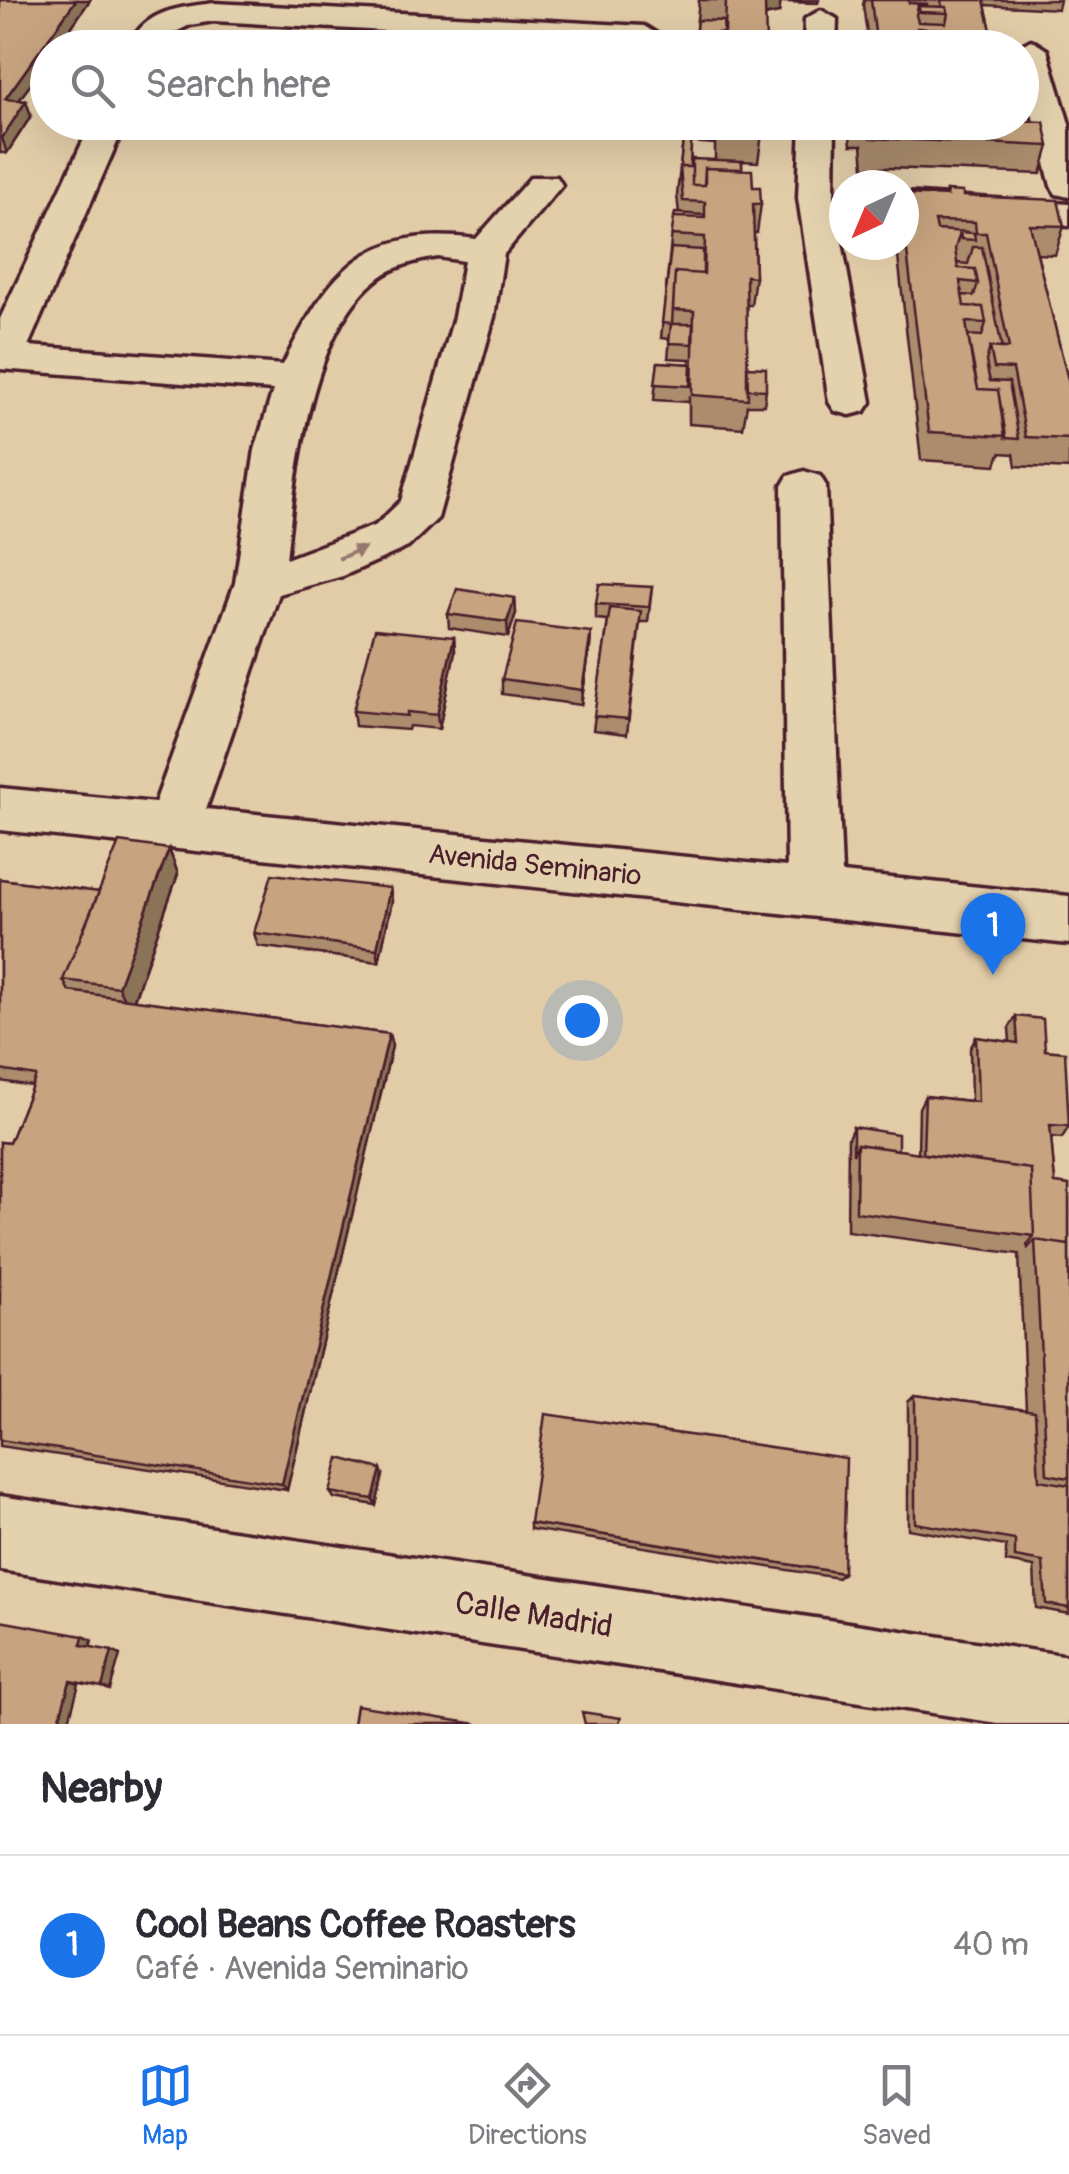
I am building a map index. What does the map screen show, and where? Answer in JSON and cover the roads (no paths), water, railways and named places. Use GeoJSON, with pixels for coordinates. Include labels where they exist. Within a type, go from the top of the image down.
{"type":"FeatureCollection","features":[{"type":"Feature","properties":{"kind":"street"},"geometry":{"type":"LineString","coordinates":[[153,30],[182,17],[214,12],[536,30]]}},
{"type":"Feature","properties":{"kind":"street"},"geometry":{"type":"LineString","coordinates":[[1039,79],[1069,186]]}},
{"type":"Feature","properties":{"kind":"street"},"geometry":{"type":"LineString","coordinates":[[102,140],[1,359],[296,379]]}},
{"type":"Feature","properties":{"kind":"street"},"geometry":{"type":"LineString","coordinates":[[821,140],[829,193]]}},
{"type":"Feature","properties":{"kind":"street"},"geometry":{"type":"LineString","coordinates":[[260,583],[326,564],[392,536],[422,508],[474,317],[485,252],[544,185]]}},
{"type":"Feature","properties":{"kind":"street"},"geometry":{"type":"LineString","coordinates":[[919,205],[1069,214]]}},
{"type":"Feature","properties":{"kind":"street"},"geometry":{"type":"LineString","coordinates":[[173,827],[260,583],[277,450],[296,379],[332,306],[366,269],[405,251],[438,246],[485,252]]}},
{"type":"Feature","properties":{"kind":"street"},"geometry":{"type":"LineString","coordinates":[[836,260],[850,402]]}},
{"type":"Feature","properties":{"kind":"street"},"geometry":{"type":"LineString","coordinates":[[804,486],[814,893]]}},
{"type":"Feature","properties":{"kind":"street","name":"Avenida Seminario"},"geometry":{"type":"LineString","coordinates":[[0,809],[1069,920]]}},
{"type":"Feature","properties":{"kind":"street","name":"Calle Madrid"},"geometry":{"type":"LineString","coordinates":[[0,1533],[1069,1696]]}},
{"type":"Feature","properties":{"kind":"place","name":"Cool Beans Coffee Roasters"},"geometry":{"type":"Point","coordinates":[993,975]}}]}
